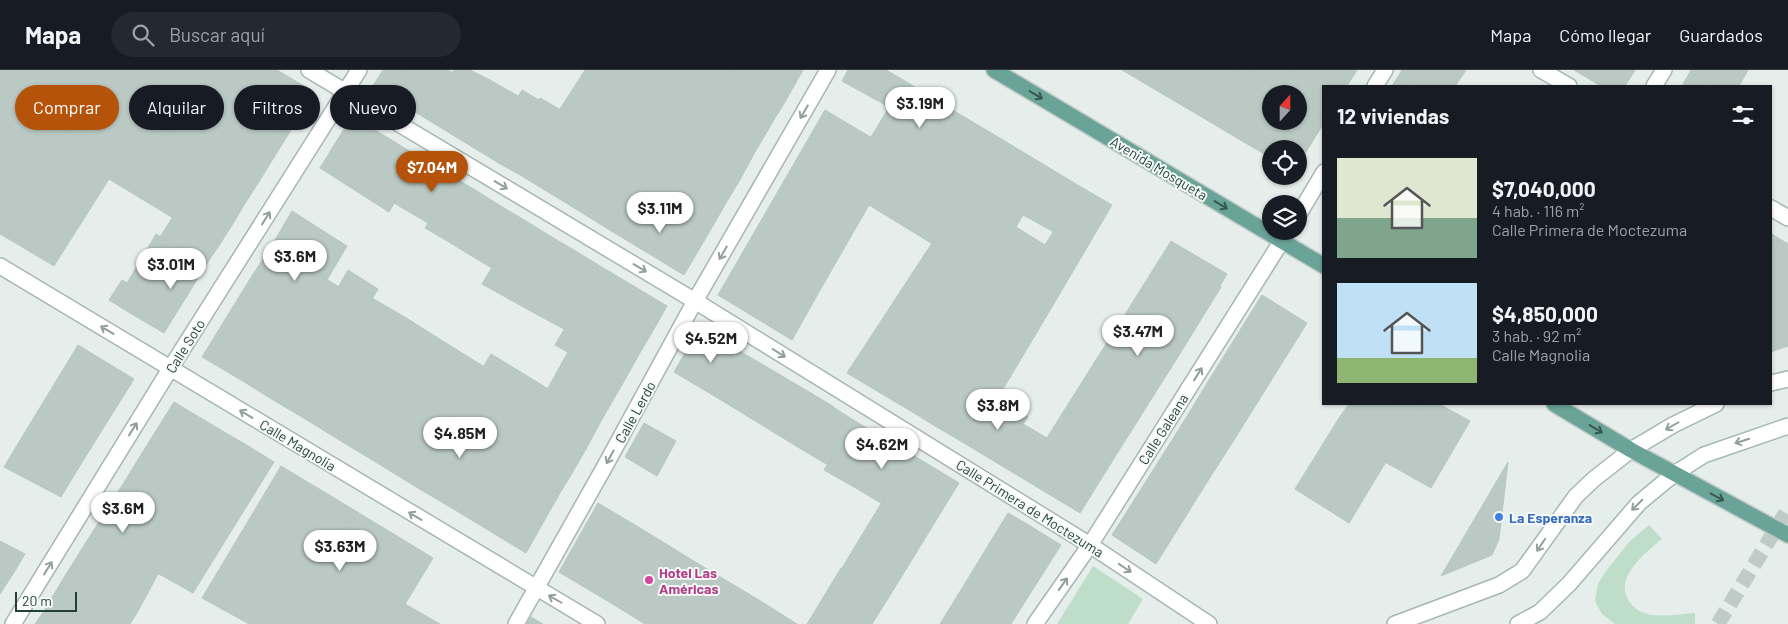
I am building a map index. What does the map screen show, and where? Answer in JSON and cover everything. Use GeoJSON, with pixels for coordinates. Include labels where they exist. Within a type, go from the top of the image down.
{"type":"FeatureCollection","features":[{"type":"Feature","properties":{"kind":"main road","name":"Avenida Mosqueta"},"geometry":{"type":"LineString","coordinates":[[994,70],[1262,223]]}},
{"type":"Feature","properties":{"kind":"main road","name":"Avenida Mosqueta"},"geometry":{"type":"LineString","coordinates":[[1290,240],[1322,264]]}},
{"type":"Feature","properties":{"kind":"main road"},"geometry":{"type":"LineString","coordinates":[[1556,405],[1631,450],[1788,535]]}},
{"type":"Feature","properties":{"kind":"street","name":"Calle Primera de Moctezuma"},"geometry":{"type":"LineString","coordinates":[[309,70],[334,85]]}},
{"type":"Feature","properties":{"kind":"street","name":"Calle Soto"},"geometry":{"type":"LineString","coordinates":[[350,85],[360,70]]}},
{"type":"Feature","properties":{"kind":"street","name":"Calle Lerdo"},"geometry":{"type":"LineString","coordinates":[[516,624],[695,301],[828,70]]}},
{"type":"Feature","properties":{"kind":"street"},"geometry":{"type":"LineString","coordinates":[[1376,85],[1385,70]]}},
{"type":"Feature","properties":{"kind":"street"},"geometry":{"type":"LineString","coordinates":[[1541,70],[1567,85]]}},
{"type":"Feature","properties":{"kind":"street"},"geometry":{"type":"LineString","coordinates":[[1655,85],[1664,70]]}},
{"type":"Feature","properties":{"kind":"street","name":"Calle Soto"},"geometry":{"type":"LineString","coordinates":[[13,624],[170,369],[330,116]]}},
{"type":"Feature","properties":{"kind":"street","name":"Calle Primera de Moctezuma"},"geometry":{"type":"LineString","coordinates":[[409,130],[695,301],[1090,545],[1209,624]]}},
{"type":"Feature","properties":{"kind":"street"},"geometry":{"type":"LineString","coordinates":[[1307,201],[1322,175]]}},
{"type":"Feature","properties":{"kind":"street"},"geometry":{"type":"LineString","coordinates":[[1772,209],[1788,218]]}},
{"type":"Feature","properties":{"kind":"street","name":"Calle Galeana"},"geometry":{"type":"LineString","coordinates":[[1034,624],[1090,545],[1282,240]]}},
{"type":"Feature","properties":{"kind":"street","name":"Calle Magnolia"},"geometry":{"type":"LineString","coordinates":[[0,266],[597,624]]}},
{"type":"Feature","properties":{"kind":"street"},"geometry":{"type":"LineString","coordinates":[[1772,383],[1788,379]]}},
{"type":"Feature","properties":{"kind":"street"},"geometry":{"type":"LineString","coordinates":[[1395,624],[1499,585],[1522,571],[1576,496],[1594,479],[1631,450],[1673,425],[1714,405]]}},
{"type":"Feature","properties":{"kind":"street"},"geometry":{"type":"LineString","coordinates":[[1518,624],[1540,612],[1569,584],[1639,503],[1674,474],[1704,455],[1788,426]]}},
{"type":"Feature","properties":{"kind":"green space"},"geometry":{"type":"Polygon","coordinates":[[[1649,525],[1662,539],[1640,558],[1628,575],[1625,583],[1625,592],[1629,601],[1638,610],[1649,614],[1695,613],[1695,624],[1615,624],[1602,614],[1595,601],[1598,584],[1606,571],[1629,542],[1649,525]]]}},
{"type":"Feature","properties":{"kind":"green space"},"geometry":{"type":"Polygon","coordinates":[[[1093,566],[1143,599],[1128,624],[1057,624],[1093,566]]]}},
{"type":"Feature","properties":{"kind":"building"},"geometry":{"type":"Polygon","coordinates":[[[0,70],[49,70],[40,85],[15,85],[15,130],[28,130],[61,148],[36,190],[16,177],[11,185],[5,181],[0,188],[0,70]]]}},
{"type":"Feature","properties":{"kind":"building"},"geometry":{"type":"Polygon","coordinates":[[[49,70],[120,70],[112,85],[40,85],[49,70]]]}},
{"type":"Feature","properties":{"kind":"building"},"geometry":{"type":"Polygon","coordinates":[[[120,70],[159,70],[150,85],[129,85],[129,113],[119,108],[119,85],[111,85],[120,70]]]}},
{"type":"Feature","properties":{"kind":"building"},"geometry":{"type":"Polygon","coordinates":[[[159,70],[206,70],[197,85],[150,85],[159,70]]]}},
{"type":"Feature","properties":{"kind":"building"},"geometry":{"type":"Polygon","coordinates":[[[206,70],[277,70],[302,85],[234,85],[234,102],[224,96],[224,85],[206,85],[199,81],[206,70]]]}},
{"type":"Feature","properties":{"kind":"building"},"geometry":{"type":"Polygon","coordinates":[[[383,70],[402,70],[440,93],[425,118],[416,112],[416,85],[374,85],[383,70]]]}},
{"type":"Feature","properties":{"kind":"building"},"geometry":{"type":"Polygon","coordinates":[[[402,70],[448,70],[453,73],[440,93],[402,70]]]}},
{"type":"Feature","properties":{"kind":"building"},"geometry":{"type":"Polygon","coordinates":[[[454,70],[470,70],[490,80],[456,137],[425,118],[454,70]]]}},
{"type":"Feature","properties":{"kind":"building"},"geometry":{"type":"Polygon","coordinates":[[[585,70],[712,70],[647,177],[612,157],[579,211],[522,176],[560,109],[585,70]]]}},
{"type":"Feature","properties":{"kind":"building"},"geometry":{"type":"Polygon","coordinates":[[[712,70],[732,70],[785,102],[775,118],[735,95],[728,107],[700,90],[712,70]]]}},
{"type":"Feature","properties":{"kind":"building"},"geometry":{"type":"Polygon","coordinates":[[[732,70],[754,70],[748,80],[732,70]]]}},
{"type":"Feature","properties":{"kind":"building"},"geometry":{"type":"Polygon","coordinates":[[[754,70],[803,70],[785,102],[748,80],[754,70]]]}},
{"type":"Feature","properties":{"kind":"building"},"geometry":{"type":"Polygon","coordinates":[[[848,70],[886,70],[905,81],[889,107],[842,81],[848,70]]]}},
{"type":"Feature","properties":{"kind":"building"},"geometry":{"type":"Polygon","coordinates":[[[1122,70],[1145,70],[1139,80],[1122,70]]]}},
{"type":"Feature","properties":{"kind":"building"},"geometry":{"type":"Polygon","coordinates":[[[1145,70],[1187,70],[1186,72],[1220,92],[1234,70],[1248,70],[1273,85],[1262,85],[1262,130],[1308,130],[1308,106],[1322,115],[1322,126],[1307,150],[1307,140],[1262,140],[1262,153],[1139,80],[1145,70]]]}},
{"type":"Feature","properties":{"kind":"building"},"geometry":{"type":"Polygon","coordinates":[[[1187,70],[1234,70],[1220,92],[1186,72],[1187,70]]]}},
{"type":"Feature","properties":{"kind":"building"},"geometry":{"type":"Polygon","coordinates":[[[1248,70],[1295,70],[1285,85],[1274,85],[1248,70]]]}},
{"type":"Feature","properties":{"kind":"building"},"geometry":{"type":"Polygon","coordinates":[[[1295,70],[1357,70],[1348,85],[1322,85],[1322,115],[1308,106],[1308,85],[1285,85],[1295,70]]]}},
{"type":"Feature","properties":{"kind":"building"},"geometry":{"type":"Polygon","coordinates":[[[1402,70],[1439,70],[1458,82],[1456,85],[1416,85],[1399,75],[1402,70]]]}},
{"type":"Feature","properties":{"kind":"building"},"geometry":{"type":"Polygon","coordinates":[[[1439,70],[1466,70],[1458,82],[1439,70]]]}},
{"type":"Feature","properties":{"kind":"building"},"geometry":{"type":"Polygon","coordinates":[[[1574,70],[1588,70],[1584,76],[1574,70]]]}},
{"type":"Feature","properties":{"kind":"building"},"geometry":{"type":"Polygon","coordinates":[[[1588,70],[1635,70],[1626,85],[1599,85],[1584,76],[1588,70]]]}},
{"type":"Feature","properties":{"kind":"building"},"geometry":{"type":"Polygon","coordinates":[[[1691,70],[1748,70],[1740,85],[1713,85],[1690,72],[1691,70]]]}},
{"type":"Feature","properties":{"kind":"building"},"geometry":{"type":"Polygon","coordinates":[[[1690,72],[1713,85],[1683,85],[1690,72]]]}},
{"type":"Feature","properties":{"kind":"building"},"geometry":{"type":"Polygon","coordinates":[[[1399,75],[1416,85],[1393,85],[1399,75]]]}},
{"type":"Feature","properties":{"kind":"building"},"geometry":{"type":"Polygon","coordinates":[[[490,80],[518,96],[484,154],[456,137],[490,80]]]}},
{"type":"Feature","properties":{"kind":"building"},"geometry":{"type":"Polygon","coordinates":[[[199,81],[206,85],[197,85],[199,81]]]}},
{"type":"Feature","properties":{"kind":"building"},"geometry":{"type":"Polygon","coordinates":[[[905,81],[926,94],[892,150],[871,137],[905,81]]]}},
{"type":"Feature","properties":{"kind":"building"},"geometry":{"type":"Polygon","coordinates":[[[522,90],[539,100],[502,165],[484,154],[522,90]]]}},
{"type":"Feature","properties":{"kind":"building"},"geometry":{"type":"Polygon","coordinates":[[[700,90],[768,130],[755,152],[686,112],[700,90]]]}},
{"type":"Feature","properties":{"kind":"building"},"geometry":{"type":"Polygon","coordinates":[[[926,94],[949,108],[914,164],[892,150],[926,94]]]}},
{"type":"Feature","properties":{"kind":"building"},"geometry":{"type":"Polygon","coordinates":[[[735,95],[775,118],[768,130],[728,107],[735,95]]]}},
{"type":"Feature","properties":{"kind":"building"},"geometry":{"type":"Polygon","coordinates":[[[224,96],[234,102],[234,130],[280,130],[288,135],[271,162],[219,130],[224,130],[224,96]]]}},
{"type":"Feature","properties":{"kind":"building"},"geometry":{"type":"Polygon","coordinates":[[[540,98],[561,110],[522,176],[502,165],[540,98]]]}},
{"type":"Feature","properties":{"kind":"building"},"geometry":{"type":"Polygon","coordinates":[[[119,108],[129,114],[129,130],[157,130],[199,155],[179,188],[188,194],[173,218],[109,179],[54,266],[29,251],[83,161],[61,148],[72,130],[119,130],[119,108]]]}},
{"type":"Feature","properties":{"kind":"building"},"geometry":{"type":"Polygon","coordinates":[[[949,108],[983,128],[949,184],[914,164],[949,108]]]}},
{"type":"Feature","properties":{"kind":"building"},"geometry":{"type":"Polygon","coordinates":[[[825,110],[949,184],[983,128],[1081,187],[1054,232],[1023,215],[988,274],[934,240],[931,243],[869,205],[815,299],[792,285],[769,326],[718,295],[825,110]]]}},
{"type":"Feature","properties":{"kind":"building"},"geometry":{"type":"Polygon","coordinates":[[[686,112],[719,131],[705,157],[741,178],[726,203],[656,162],[686,112]]]}},
{"type":"Feature","properties":{"kind":"building"},"geometry":{"type":"Polygon","coordinates":[[[28,130],[72,130],[61,148],[28,130]]]}},
{"type":"Feature","properties":{"kind":"building"},"geometry":{"type":"Polygon","coordinates":[[[157,130],[171,130],[167,136],[157,130]]]}},
{"type":"Feature","properties":{"kind":"building"},"geometry":{"type":"Polygon","coordinates":[[[170,130],[219,130],[271,162],[255,188],[167,136],[170,130]]]}},
{"type":"Feature","properties":{"kind":"building"},"geometry":{"type":"Polygon","coordinates":[[[280,130],[291,130],[288,135],[280,130]]]}},
{"type":"Feature","properties":{"kind":"building"},"geometry":{"type":"Polygon","coordinates":[[[343,130],[375,130],[421,158],[389,212],[320,168],[343,130]]]}},
{"type":"Feature","properties":{"kind":"building"},"geometry":{"type":"Polygon","coordinates":[[[719,131],[755,152],[741,178],[705,157],[719,131]]]}},
{"type":"Feature","properties":{"kind":"building"},"geometry":{"type":"Polygon","coordinates":[[[61,148],[83,161],[29,251],[7,238],[61,148]]]}},
{"type":"Feature","properties":{"kind":"building"},"geometry":{"type":"Polygon","coordinates":[[[199,155],[255,188],[244,205],[189,172],[199,155]]]}},
{"type":"Feature","properties":{"kind":"building"},"geometry":{"type":"Polygon","coordinates":[[[612,157],[647,177],[613,232],[579,211],[612,157]]]}},
{"type":"Feature","properties":{"kind":"building"},"geometry":{"type":"Polygon","coordinates":[[[421,158],[434,165],[419,190],[423,192],[411,213],[394,203],[421,158]]]}},
{"type":"Feature","properties":{"kind":"building"},"geometry":{"type":"Polygon","coordinates":[[[656,162],[726,203],[707,236],[636,194],[656,162]]]}},
{"type":"Feature","properties":{"kind":"building"},"geometry":{"type":"Polygon","coordinates":[[[434,165],[455,178],[428,223],[411,213],[423,192],[419,190],[434,165]]]}},
{"type":"Feature","properties":{"kind":"building"},"geometry":{"type":"Polygon","coordinates":[[[189,172],[244,205],[234,222],[179,188],[189,172]]]}},
{"type":"Feature","properties":{"kind":"building"},"geometry":{"type":"Polygon","coordinates":[[[16,177],[36,190],[7,238],[0,234],[0,188],[5,181],[11,185],[16,177]]]}},
{"type":"Feature","properties":{"kind":"building"},"geometry":{"type":"Polygon","coordinates":[[[455,178],[477,191],[449,242],[425,228],[455,178]]]}},
{"type":"Feature","properties":{"kind":"building"},"geometry":{"type":"Polygon","coordinates":[[[1081,187],[1112,205],[1049,312],[988,274],[1016,227],[1045,245],[1081,187]]]}},
{"type":"Feature","properties":{"kind":"building"},"geometry":{"type":"Polygon","coordinates":[[[477,191],[499,205],[470,255],[449,242],[477,191]]]}},
{"type":"Feature","properties":{"kind":"building"},"geometry":{"type":"Polygon","coordinates":[[[188,194],[234,222],[220,244],[174,215],[188,194]]]}},
{"type":"Feature","properties":{"kind":"building"},"geometry":{"type":"Polygon","coordinates":[[[636,194],[707,236],[684,275],[613,232],[636,194]]]}},
{"type":"Feature","properties":{"kind":"building"},"geometry":{"type":"Polygon","coordinates":[[[499,205],[521,218],[492,268],[470,255],[499,205]]]}},
{"type":"Feature","properties":{"kind":"building"},"geometry":{"type":"Polygon","coordinates":[[[292,211],[347,246],[327,280],[272,245],[292,211]]]}},
{"type":"Feature","properties":{"kind":"building"},"geometry":{"type":"Polygon","coordinates":[[[174,215],[220,244],[206,265],[160,237],[174,215]]]}},
{"type":"Feature","properties":{"kind":"building"},"geometry":{"type":"Polygon","coordinates":[[[521,218],[555,239],[518,304],[482,284],[521,218]]]}},
{"type":"Feature","properties":{"kind":"building"},"geometry":{"type":"Polygon","coordinates":[[[156,234],[177,247],[135,316],[109,300],[122,280],[127,283],[156,234]]]}},
{"type":"Feature","properties":{"kind":"building"},"geometry":{"type":"Polygon","coordinates":[[[1772,234],[1788,244],[1788,267],[1772,273],[1772,234]]]}},
{"type":"Feature","properties":{"kind":"building"},"geometry":{"type":"Polygon","coordinates":[[[555,239],[574,250],[536,314],[518,304],[555,239]]]}},
{"type":"Feature","properties":{"kind":"building"},"geometry":{"type":"Polygon","coordinates":[[[934,240],[1016,290],[964,370],[926,346],[892,400],[847,373],[934,240]]]}},
{"type":"Feature","properties":{"kind":"building"},"geometry":{"type":"Polygon","coordinates":[[[1171,241],[1227,274],[1181,352],[1124,316],[1171,241]]]}},
{"type":"Feature","properties":{"kind":"building"},"geometry":{"type":"Polygon","coordinates":[[[272,245],[339,287],[320,319],[250,279],[272,245]]]}},
{"type":"Feature","properties":{"kind":"building"},"geometry":{"type":"Polygon","coordinates":[[[177,247],[206,265],[164,333],[135,316],[177,247]]]}},
{"type":"Feature","properties":{"kind":"building"},"geometry":{"type":"Polygon","coordinates":[[[574,250],[600,266],[564,329],[536,314],[574,250]]]}},
{"type":"Feature","properties":{"kind":"building"},"geometry":{"type":"Polygon","coordinates":[[[600,266],[667,306],[654,329],[587,290],[600,266]]]}},
{"type":"Feature","properties":{"kind":"building"},"geometry":{"type":"Polygon","coordinates":[[[1788,267],[1788,346],[1772,352],[1772,273],[1788,267]]]}},
{"type":"Feature","properties":{"kind":"building"},"geometry":{"type":"Polygon","coordinates":[[[348,270],[378,289],[302,417],[273,400],[348,270]]]}},
{"type":"Feature","properties":{"kind":"building"},"geometry":{"type":"Polygon","coordinates":[[[250,279],[295,305],[246,383],[202,357],[250,279]]]}},
{"type":"Feature","properties":{"kind":"building"},"geometry":{"type":"Polygon","coordinates":[[[792,285],[815,299],[792,340],[769,326],[792,285]]]}},
{"type":"Feature","properties":{"kind":"building"},"geometry":{"type":"Polygon","coordinates":[[[587,290],[654,329],[641,351],[574,312],[587,290]]]}},
{"type":"Feature","properties":{"kind":"building"},"geometry":{"type":"Polygon","coordinates":[[[1016,291],[1049,312],[969,446],[930,423],[1016,291]]]}},
{"type":"Feature","properties":{"kind":"building"},"geometry":{"type":"Polygon","coordinates":[[[1262,295],[1307,323],[1254,408],[1209,380],[1262,295]]]}},
{"type":"Feature","properties":{"kind":"building"},"geometry":{"type":"Polygon","coordinates":[[[372,298],[408,319],[336,438],[302,417],[372,298]]]}},
{"type":"Feature","properties":{"kind":"building"},"geometry":{"type":"Polygon","coordinates":[[[295,305],[320,319],[273,400],[246,383],[295,305]]]}},
{"type":"Feature","properties":{"kind":"building"},"geometry":{"type":"Polygon","coordinates":[[[574,312],[641,351],[623,383],[555,345],[574,312]]]}},
{"type":"Feature","properties":{"kind":"building"},"geometry":{"type":"Polygon","coordinates":[[[1124,316],[1181,352],[1152,398],[1094,363],[1124,316]]]}},
{"type":"Feature","properties":{"kind":"building"},"geometry":{"type":"Polygon","coordinates":[[[408,319],[441,340],[369,458],[336,438],[408,319]]]}},
{"type":"Feature","properties":{"kind":"building"},"geometry":{"type":"Polygon","coordinates":[[[700,327],[748,356],[721,400],[674,372],[700,327]]]}},
{"type":"Feature","properties":{"kind":"building"},"geometry":{"type":"Polygon","coordinates":[[[441,340],[483,366],[413,485],[369,458],[441,340]]]}},
{"type":"Feature","properties":{"kind":"building"},"geometry":{"type":"Polygon","coordinates":[[[78,345],[134,379],[99,435],[44,401],[78,345]]]}},
{"type":"Feature","properties":{"kind":"building"},"geometry":{"type":"Polygon","coordinates":[[[926,346],[941,356],[911,411],[892,400],[926,346]]]}},
{"type":"Feature","properties":{"kind":"building"},"geometry":{"type":"Polygon","coordinates":[[[568,352],[623,383],[601,421],[548,388],[568,352]]]}},
{"type":"Feature","properties":{"kind":"building"},"geometry":{"type":"Polygon","coordinates":[[[491,354],[601,421],[586,449],[518,410],[506,431],[461,404],[491,354]]]}},
{"type":"Feature","properties":{"kind":"building"},"geometry":{"type":"Polygon","coordinates":[[[748,356],[765,366],[739,411],[721,400],[748,356]]]}},
{"type":"Feature","properties":{"kind":"building"},"geometry":{"type":"Polygon","coordinates":[[[941,356],[964,370],[930,423],[911,411],[941,356]]]}},
{"type":"Feature","properties":{"kind":"building"},"geometry":{"type":"Polygon","coordinates":[[[1094,363],[1152,398],[1123,444],[1065,409],[1094,363]]]}},
{"type":"Feature","properties":{"kind":"building"},"geometry":{"type":"Polygon","coordinates":[[[765,366],[811,393],[783,438],[739,411],[765,366]]]}},
{"type":"Feature","properties":{"kind":"building"},"geometry":{"type":"Polygon","coordinates":[[[1209,380],[1254,408],[1234,440],[1189,413],[1209,380]]]}},
{"type":"Feature","properties":{"kind":"building"},"geometry":{"type":"Polygon","coordinates":[[[811,393],[834,407],[806,452],[783,438],[811,393]]]}},
{"type":"Feature","properties":{"kind":"building"},"geometry":{"type":"Polygon","coordinates":[[[998,398],[1028,417],[997,463],[969,446],[998,398]]]}},
{"type":"Feature","properties":{"kind":"building"},"geometry":{"type":"Polygon","coordinates":[[[44,401],[99,435],[81,464],[25,432],[44,401]]]}},
{"type":"Feature","properties":{"kind":"building"},"geometry":{"type":"Polygon","coordinates":[[[174,402],[219,429],[194,470],[149,442],[174,402]]]}},
{"type":"Feature","properties":{"kind":"building"},"geometry":{"type":"Polygon","coordinates":[[[461,404],[506,431],[460,513],[413,485],[461,404]]]}},
{"type":"Feature","properties":{"kind":"building"},"geometry":{"type":"Polygon","coordinates":[[[1348,405],[1394,405],[1373,439],[1339,418],[1348,405]]]}},
{"type":"Feature","properties":{"kind":"building"},"geometry":{"type":"Polygon","coordinates":[[[1394,405],[1420,405],[1349,523],[1295,489],[1339,418],[1373,439],[1394,405]]]}},
{"type":"Feature","properties":{"kind":"building"},"geometry":{"type":"Polygon","coordinates":[[[1420,405],[1441,405],[1470,421],[1431,488],[1385,462],[1420,405]]]}},
{"type":"Feature","properties":{"kind":"building"},"geometry":{"type":"Polygon","coordinates":[[[833,407],[855,421],[828,465],[806,452],[833,407]]]}},
{"type":"Feature","properties":{"kind":"building"},"geometry":{"type":"Polygon","coordinates":[[[1065,409],[1123,444],[1080,513],[1022,478],[1065,409]]]}},
{"type":"Feature","properties":{"kind":"building"},"geometry":{"type":"Polygon","coordinates":[[[518,410],[586,449],[571,475],[503,436],[518,410]]]}},
{"type":"Feature","properties":{"kind":"building"},"geometry":{"type":"Polygon","coordinates":[[[1189,413],[1234,440],[1209,479],[1162,456],[1189,413]]]}},
{"type":"Feature","properties":{"kind":"building"},"geometry":{"type":"Polygon","coordinates":[[[855,421],[883,438],[854,487],[824,470],[855,421]]]}},
{"type":"Feature","properties":{"kind":"building"},"geometry":{"type":"Polygon","coordinates":[[[644,423],[676,441],[657,476],[625,457],[644,423]]]}},
{"type":"Feature","properties":{"kind":"building"},"geometry":{"type":"Polygon","coordinates":[[[1023,424],[1047,438],[1022,478],[997,463],[1023,424]]]}},
{"type":"Feature","properties":{"kind":"building"},"geometry":{"type":"Polygon","coordinates":[[[219,429],[250,447],[168,579],[137,562],[219,429]]]}},
{"type":"Feature","properties":{"kind":"building"},"geometry":{"type":"Polygon","coordinates":[[[25,432],[81,464],[61,497],[4,467],[25,432]]]}},
{"type":"Feature","properties":{"kind":"building"},"geometry":{"type":"Polygon","coordinates":[[[503,436],[571,475],[560,493],[492,455],[503,436]]]}},
{"type":"Feature","properties":{"kind":"building"},"geometry":{"type":"Polygon","coordinates":[[[883,438],[911,454],[881,503],[854,487],[883,438]]]}},
{"type":"Feature","properties":{"kind":"building"},"geometry":{"type":"Polygon","coordinates":[[[149,442],[194,470],[168,512],[123,484],[149,442]]]}},
{"type":"Feature","properties":{"kind":"building"},"geometry":{"type":"Polygon","coordinates":[[[250,447],[274,462],[193,593],[168,579],[250,447]]]}},
{"type":"Feature","properties":{"kind":"building"},"geometry":{"type":"Polygon","coordinates":[[[911,454],[959,483],[889,597],[842,568],[911,454]]]}},
{"type":"Feature","properties":{"kind":"building"},"geometry":{"type":"Polygon","coordinates":[[[492,455],[560,493],[526,553],[460,513],[492,455]]]}},
{"type":"Feature","properties":{"kind":"building"},"geometry":{"type":"Polygon","coordinates":[[[1162,456],[1209,479],[1156,564],[1112,535],[1162,456]]]}},
{"type":"Feature","properties":{"kind":"building"},"geometry":{"type":"Polygon","coordinates":[[[1508,462],[1499,539],[1492,555],[1441,576],[1508,462]]]}},
{"type":"Feature","properties":{"kind":"building"},"geometry":{"type":"Polygon","coordinates":[[[281,466],[299,477],[220,608],[202,598],[281,466]]]}},
{"type":"Feature","properties":{"kind":"building"},"geometry":{"type":"Polygon","coordinates":[[[299,477],[321,490],[242,620],[220,608],[299,477]]]}},
{"type":"Feature","properties":{"kind":"building"},"geometry":{"type":"Polygon","coordinates":[[[123,484],[168,512],[155,533],[109,506],[123,484]]]}},
{"type":"Feature","properties":{"kind":"building"},"geometry":{"type":"Polygon","coordinates":[[[321,490],[354,510],[288,624],[249,624],[242,620],[321,490]]]}},
{"type":"Feature","properties":{"kind":"building"},"geometry":{"type":"Polygon","coordinates":[[[598,503],[645,531],[606,600],[559,572],[598,503]]]}},
{"type":"Feature","properties":{"kind":"building"},"geometry":{"type":"Polygon","coordinates":[[[109,506],[155,533],[137,562],[90,536],[109,506]]]}},
{"type":"Feature","properties":{"kind":"building"},"geometry":{"type":"Polygon","coordinates":[[[354,510],[387,530],[331,624],[288,624],[354,510]]]}},
{"type":"Feature","properties":{"kind":"building"},"geometry":{"type":"Polygon","coordinates":[[[1008,513],[1027,524],[990,584],[972,572],[1008,513]]]}},
{"type":"Feature","properties":{"kind":"building"},"geometry":{"type":"Polygon","coordinates":[[[1027,524],[1061,545],[1023,605],[990,584],[1027,524]]]}},
{"type":"Feature","properties":{"kind":"building"},"geometry":{"type":"Polygon","coordinates":[[[387,530],[433,558],[393,624],[331,624],[387,530]]]}},
{"type":"Feature","properties":{"kind":"building","name":"Hotel Las Américas"},"geometry":{"type":"Polygon","coordinates":[[[645,531],[692,560],[654,624],[645,624],[606,600],[645,531]]]}},
{"type":"Feature","properties":{"kind":"building"},"geometry":{"type":"Polygon","coordinates":[[[90,536],[158,574],[137,613],[103,593],[100,598],[63,579],[90,536]]]}},
{"type":"Feature","properties":{"kind":"building"},"geometry":{"type":"Polygon","coordinates":[[[0,541],[25,554],[13,574],[0,568],[0,541]]]}},
{"type":"Feature","properties":{"kind":"building"},"geometry":{"type":"Polygon","coordinates":[[[692,560],[717,575],[688,624],[654,624],[692,560]]]}},
{"type":"Feature","properties":{"kind":"building"},"geometry":{"type":"Polygon","coordinates":[[[0,568],[13,574],[0,594],[0,568]]]}},
{"type":"Feature","properties":{"kind":"building"},"geometry":{"type":"Polygon","coordinates":[[[841,568],[889,597],[872,624],[807,624],[841,568]]]}},
{"type":"Feature","properties":{"kind":"building"},"geometry":{"type":"Polygon","coordinates":[[[972,572],[1023,605],[1011,624],[940,624],[972,572]]]}},
{"type":"Feature","properties":{"kind":"building"},"geometry":{"type":"Polygon","coordinates":[[[717,575],[759,600],[744,624],[688,624],[717,575]]]}},
{"type":"Feature","properties":{"kind":"building"},"geometry":{"type":"Polygon","coordinates":[[[63,579],[100,598],[103,593],[137,613],[130,624],[65,624],[44,611],[63,579]]]}},
{"type":"Feature","properties":{"kind":"building"},"geometry":{"type":"Polygon","coordinates":[[[759,600],[797,624],[744,624],[759,600]]]}},
{"type":"Feature","properties":{"kind":"building"},"geometry":{"type":"Polygon","coordinates":[[[405,604],[440,624],[393,624],[405,604]]]}},
{"type":"Feature","properties":{"kind":"building"},"geometry":{"type":"Polygon","coordinates":[[[44,611],[65,624],[35,624],[44,611]]]}},
{"type":"Feature","properties":{"kind":"building"},"geometry":{"type":"Polygon","coordinates":[[[531,617],[543,624],[527,624],[531,617]]]}},
{"type":"Feature","properties":{"kind":"tunnel"},"geometry":{"type":"LineString","coordinates":[[1718,624],[1788,509]]}},
{"type":"Feature","properties":{"kind":"place","name":"La Esperanza"},"geometry":{"type":"Point","coordinates":[1499,517]}},
{"type":"Feature","properties":{"kind":"place","name":"Hotel Las Américas"},"geometry":{"type":"Point","coordinates":[649,580]}}]}
